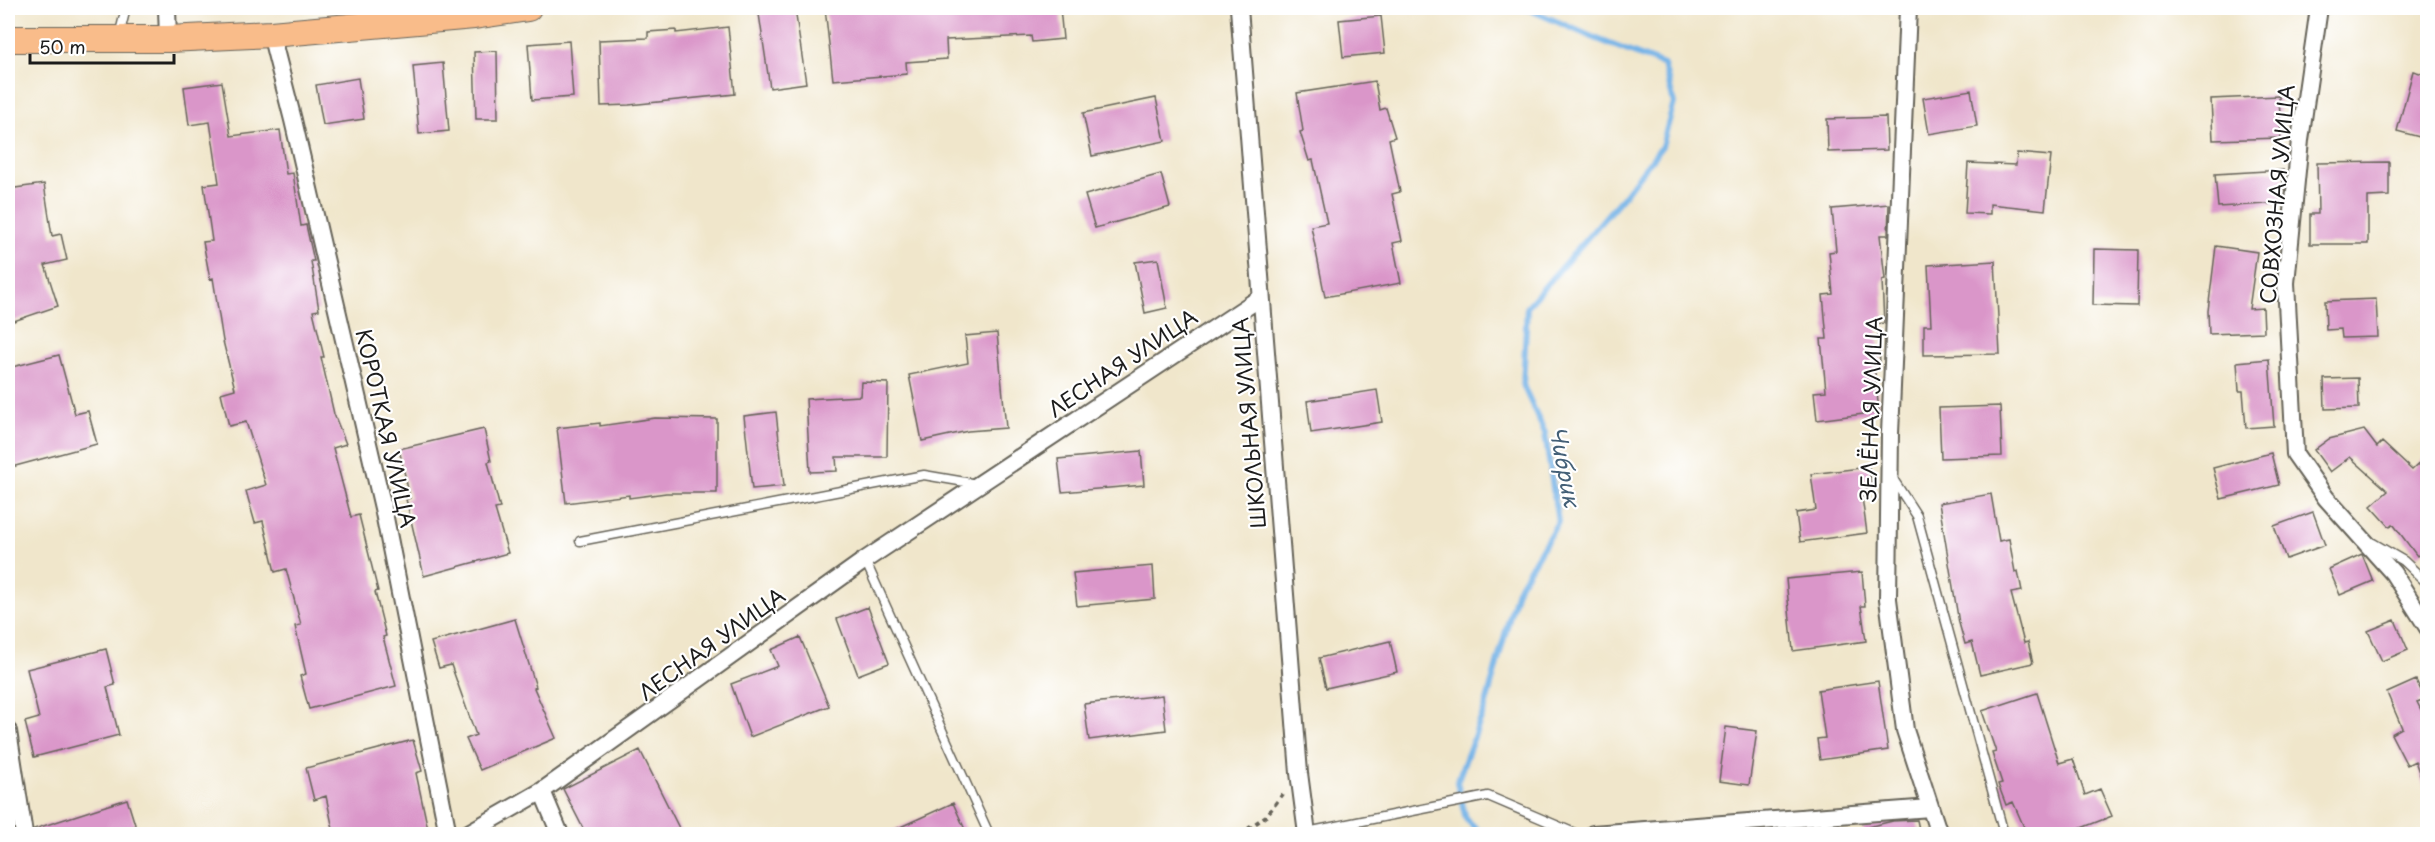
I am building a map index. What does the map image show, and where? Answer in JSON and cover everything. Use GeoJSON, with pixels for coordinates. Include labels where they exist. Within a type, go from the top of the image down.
{"type":"FeatureCollection","features":[{"type":"Feature","properties":{"kind":"main road"},"geometry":{"type":"LineString","coordinates":[[8,39],[168,39],[271,34],[404,14],[474,16],[528,8]]}},
{"type":"Feature","properties":{"kind":"street"},"geometry":{"type":"LineString","coordinates":[[167,8],[168,39]]}},
{"type":"Feature","properties":{"kind":"street","name":"ШКОЛЬНАЯ УЛИЦА"},"geometry":{"type":"LineString","coordinates":[[1239,8],[1299,773],[1307,833]]}},
{"type":"Feature","properties":{"kind":"street","name":"ЗЕЛЁНАЯ УЛИЦА"},"geometry":{"type":"LineString","coordinates":[[1908,8],[1889,474],[1888,598],[1905,730],[1939,834]]}},
{"type":"Feature","properties":{"kind":"street","name":"СОВХОЗНАЯ УЛИЦА"},"geometry":{"type":"LineString","coordinates":[[2319,8],[2300,140],[2286,283],[2295,454],[2326,498],[2393,573],[2427,628]]}},
{"type":"Feature","properties":{"kind":"street","name":"КОРОТКАЯ УЛИЦА"},"geometry":{"type":"LineString","coordinates":[[271,34],[383,508],[448,834]]}},
{"type":"Feature","properties":{"kind":"street","name":"ЛЕСНАЯ УЛИЦА"},"geometry":{"type":"LineString","coordinates":[[467,834],[542,791],[865,560],[1260,298]]}},
{"type":"Feature","properties":{"kind":"street"},"geometry":{"type":"LineString","coordinates":[[8,731],[24,834]]}},
{"type":"Feature","properties":{"kind":"street"},"geometry":{"type":"LineString","coordinates":[[542,791],[560,834]]}},
{"type":"Feature","properties":{"kind":"street"},"geometry":{"type":"LineString","coordinates":[[1593,834],[1930,808]]}},
{"type":"Feature","properties":{"kind":"lane"},"geometry":{"type":"LineString","coordinates":[[119,39],[126,8]]}},
{"type":"Feature","properties":{"kind":"lane"},"geometry":{"type":"LineString","coordinates":[[1889,474],[1917,516],[2004,834]]}},
{"type":"Feature","properties":{"kind":"lane"},"geometry":{"type":"LineString","coordinates":[[580,541],[924,475],[979,484]]}},
{"type":"Feature","properties":{"kind":"lane"},"geometry":{"type":"LineString","coordinates":[[2360,535],[2404,561],[2427,584]]}},
{"type":"Feature","properties":{"kind":"lane"},"geometry":{"type":"LineString","coordinates":[[865,560],[989,834]]}},
{"type":"Feature","properties":{"kind":"lane"},"geometry":{"type":"LineString","coordinates":[[1307,833],[1488,796],[1577,834]]}},
{"type":"Feature","properties":{"kind":"path"},"geometry":{"type":"LineString","coordinates":[[1241,834],[1266,816],[1299,773]]}},
{"type":"Feature","properties":{"kind":"building"},"geometry":{"type":"Polygon","coordinates":[[[825,8],[1060,8],[1063,39],[1032,42],[1031,36],[946,40],[947,59],[906,62],[907,74],[833,80],[825,8]]]}},
{"type":"Feature","properties":{"kind":"building"},"geometry":{"type":"Polygon","coordinates":[[[795,9],[806,83],[770,88],[759,14],[795,9]]]}},
{"type":"Feature","properties":{"kind":"building"},"geometry":{"type":"Polygon","coordinates":[[[1381,16],[1385,53],[1343,57],[1339,20],[1381,16]]]}},
{"type":"Feature","properties":{"kind":"building"},"geometry":{"type":"Polygon","coordinates":[[[728,27],[735,94],[601,106],[599,40],[648,38],[648,32],[676,30],[676,33],[728,27]]]}},
{"type":"Feature","properties":{"kind":"building"},"geometry":{"type":"Polygon","coordinates":[[[569,41],[573,97],[532,100],[528,44],[569,41]]]}},
{"type":"Feature","properties":{"kind":"building"},"geometry":{"type":"Polygon","coordinates":[[[497,51],[498,119],[476,119],[474,52],[497,51]]]}},
{"type":"Feature","properties":{"kind":"building"},"geometry":{"type":"Polygon","coordinates":[[[443,63],[449,131],[419,134],[413,66],[443,63]]]}},
{"type":"Feature","properties":{"kind":"building"},"geometry":{"type":"Polygon","coordinates":[[[2413,71],[2427,75],[2427,139],[2397,131],[2413,71]]]}},
{"type":"Feature","properties":{"kind":"building"},"geometry":{"type":"Polygon","coordinates":[[[358,78],[364,119],[323,125],[316,85],[358,78]]]}},
{"type":"Feature","properties":{"kind":"building"},"geometry":{"type":"Polygon","coordinates":[[[1375,81],[1380,110],[1386,108],[1395,137],[1389,139],[1400,192],[1392,194],[1402,241],[1393,243],[1401,283],[1325,297],[1311,226],[1327,223],[1313,160],[1309,161],[1300,132],[1303,131],[1297,93],[1375,81]]]}},
{"type":"Feature","properties":{"kind":"building"},"geometry":{"type":"Polygon","coordinates":[[[222,82],[231,136],[280,130],[286,174],[293,173],[301,226],[306,225],[314,261],[311,261],[319,310],[313,311],[324,357],[321,357],[334,414],[346,444],[333,448],[351,517],[359,515],[378,591],[375,592],[386,636],[383,637],[396,686],[309,709],[300,676],[306,674],[295,626],[301,625],[286,569],[275,572],[263,521],[255,523],[246,491],[266,485],[246,422],[229,426],[221,393],[235,389],[223,341],[213,278],[210,279],[203,242],[212,241],[204,185],[219,183],[210,122],[189,125],[184,87],[222,82]]]}},
{"type":"Feature","properties":{"kind":"building"},"geometry":{"type":"Polygon","coordinates":[[[1971,90],[1977,126],[1929,134],[1923,98],[1971,90]]]}},
{"type":"Feature","properties":{"kind":"building"},"geometry":{"type":"Polygon","coordinates":[[[2279,96],[2281,138],[2213,140],[2211,99],[2279,96]]]}},
{"type":"Feature","properties":{"kind":"building"},"geometry":{"type":"Polygon","coordinates":[[[1156,98],[1165,141],[1092,156],[1083,113],[1156,98]]]}},
{"type":"Feature","properties":{"kind":"building"},"geometry":{"type":"Polygon","coordinates":[[[1886,117],[1887,150],[1828,152],[1827,119],[1886,117]]]}},
{"type":"Feature","properties":{"kind":"building"},"geometry":{"type":"Polygon","coordinates":[[[2017,153],[2051,156],[2045,210],[1990,204],[1990,214],[1965,213],[1968,163],[2016,165],[2017,153]]]}},
{"type":"Feature","properties":{"kind":"building"},"geometry":{"type":"Polygon","coordinates":[[[2389,162],[2389,196],[2368,197],[2368,244],[2310,244],[2310,214],[2318,214],[2317,163],[2389,162]]]}},
{"type":"Feature","properties":{"kind":"building"},"geometry":{"type":"Polygon","coordinates":[[[2283,170],[2283,203],[2218,207],[2215,174],[2283,170]]]}},
{"type":"Feature","properties":{"kind":"building"},"geometry":{"type":"Polygon","coordinates":[[[1161,174],[1170,207],[1095,228],[1085,195],[1161,174]]]}},
{"type":"Feature","properties":{"kind":"building"},"geometry":{"type":"Polygon","coordinates":[[[44,184],[52,236],[61,234],[67,260],[45,265],[58,306],[8,323],[8,189],[44,184]]]}},
{"type":"Feature","properties":{"kind":"building"},"geometry":{"type":"Polygon","coordinates":[[[1889,204],[1888,235],[1880,235],[1885,279],[1882,280],[1884,323],[1877,324],[1880,363],[1874,364],[1879,412],[1817,420],[1814,392],[1826,391],[1821,339],[1827,339],[1823,295],[1833,294],[1829,252],[1836,251],[1832,209],[1889,204]]]}},
{"type":"Feature","properties":{"kind":"building"},"geometry":{"type":"Polygon","coordinates":[[[2216,246],[2257,252],[2249,309],[2263,308],[2264,332],[2209,334],[2208,311],[2216,246]]]}},
{"type":"Feature","properties":{"kind":"building"},"geometry":{"type":"Polygon","coordinates":[[[2094,249],[2138,250],[2137,306],[2093,305],[2094,249]]]}},
{"type":"Feature","properties":{"kind":"building"},"geometry":{"type":"Polygon","coordinates":[[[1158,259],[1167,308],[1145,313],[1135,262],[1158,259]]]}},
{"type":"Feature","properties":{"kind":"building"},"geometry":{"type":"Polygon","coordinates":[[[1995,261],[2000,354],[1924,355],[1924,325],[1931,325],[1928,265],[1995,261]]]}},
{"type":"Feature","properties":{"kind":"building"},"geometry":{"type":"Polygon","coordinates":[[[2376,299],[2378,337],[2342,338],[2341,329],[2326,330],[2325,301],[2376,299]]]}},
{"type":"Feature","properties":{"kind":"building"},"geometry":{"type":"Polygon","coordinates":[[[997,333],[1006,428],[968,431],[922,441],[909,375],[968,363],[965,336],[997,333]]]}},
{"type":"Feature","properties":{"kind":"building"},"geometry":{"type":"Polygon","coordinates":[[[59,355],[75,414],[88,411],[97,444],[8,468],[8,368],[59,355]]]}},
{"type":"Feature","properties":{"kind":"building"},"geometry":{"type":"Polygon","coordinates":[[[2269,359],[2274,426],[2246,428],[2243,391],[2239,391],[2237,362],[2269,359]]]}},
{"type":"Feature","properties":{"kind":"building"},"geometry":{"type":"Polygon","coordinates":[[[2358,378],[2359,408],[2325,409],[2324,379],[2358,378]]]}},
{"type":"Feature","properties":{"kind":"building"},"geometry":{"type":"Polygon","coordinates":[[[861,382],[888,383],[887,457],[836,457],[837,471],[810,472],[806,399],[860,396],[861,382]]]}},
{"type":"Feature","properties":{"kind":"building"},"geometry":{"type":"Polygon","coordinates":[[[1377,390],[1382,422],[1311,433],[1307,401],[1377,390]]]}},
{"type":"Feature","properties":{"kind":"building"},"geometry":{"type":"Polygon","coordinates":[[[2000,406],[2002,456],[1941,458],[1939,408],[2000,406]]]}},
{"type":"Feature","properties":{"kind":"building"},"geometry":{"type":"Polygon","coordinates":[[[776,412],[784,486],[752,489],[744,416],[776,412]]]}},
{"type":"Feature","properties":{"kind":"building"},"geometry":{"type":"Polygon","coordinates":[[[655,418],[717,419],[717,493],[666,493],[629,498],[629,495],[566,503],[557,428],[600,423],[600,426],[655,418]]]}},
{"type":"Feature","properties":{"kind":"building"},"geometry":{"type":"Polygon","coordinates":[[[484,429],[491,461],[488,462],[500,508],[495,509],[508,553],[424,576],[406,499],[410,498],[399,449],[484,429]]]}},
{"type":"Feature","properties":{"kind":"building"},"geometry":{"type":"Polygon","coordinates":[[[2364,430],[2377,447],[2382,442],[2412,470],[2427,456],[2427,548],[2417,556],[2393,524],[2390,527],[2371,506],[2388,491],[2350,457],[2330,472],[2314,450],[2329,439],[2364,430]]]}},
{"type":"Feature","properties":{"kind":"building"},"geometry":{"type":"Polygon","coordinates":[[[1141,451],[1144,485],[1062,492],[1058,459],[1141,451]]]}},
{"type":"Feature","properties":{"kind":"building"},"geometry":{"type":"Polygon","coordinates":[[[2271,453],[2279,485],[2221,499],[2213,468],[2271,453]]]}},
{"type":"Feature","properties":{"kind":"building"},"geometry":{"type":"Polygon","coordinates":[[[1869,467],[1872,488],[1861,490],[1867,533],[1800,542],[1796,513],[1816,510],[1811,474],[1869,467]]]}},
{"type":"Feature","properties":{"kind":"building"},"geometry":{"type":"Polygon","coordinates":[[[1991,494],[1999,541],[2009,539],[2015,572],[2018,571],[2022,591],[2011,593],[2024,643],[2028,642],[2033,663],[1980,675],[1972,642],[1965,644],[1959,623],[1939,503],[1991,494]]]}},
{"type":"Feature","properties":{"kind":"building"},"geometry":{"type":"Polygon","coordinates":[[[2313,512],[2325,545],[2286,559],[2274,526],[2313,512]]]}},
{"type":"Feature","properties":{"kind":"building"},"geometry":{"type":"Polygon","coordinates":[[[2362,554],[2373,581],[2340,595],[2329,569],[2362,554]]]}},
{"type":"Feature","properties":{"kind":"building"},"geometry":{"type":"Polygon","coordinates":[[[1153,566],[1155,599],[1077,606],[1073,573],[1153,566]]]}},
{"type":"Feature","properties":{"kind":"building"},"geometry":{"type":"Polygon","coordinates":[[[1862,572],[1865,606],[1861,606],[1866,641],[1793,651],[1786,579],[1862,572]]]}},
{"type":"Feature","properties":{"kind":"building"},"geometry":{"type":"Polygon","coordinates":[[[868,607],[889,663],[858,675],[837,619],[868,607]]]}},
{"type":"Feature","properties":{"kind":"building"},"geometry":{"type":"Polygon","coordinates":[[[515,619],[536,687],[534,688],[556,738],[480,770],[466,739],[476,735],[451,665],[439,668],[431,642],[515,619]]]}},
{"type":"Feature","properties":{"kind":"building"},"geometry":{"type":"Polygon","coordinates":[[[2395,620],[2408,650],[2382,661],[2368,631],[2395,620]]]}},
{"type":"Feature","properties":{"kind":"building"},"geometry":{"type":"Polygon","coordinates":[[[800,637],[829,706],[750,737],[731,684],[778,666],[771,650],[800,637]]]}},
{"type":"Feature","properties":{"kind":"building"},"geometry":{"type":"Polygon","coordinates":[[[1390,641],[1397,672],[1326,688],[1319,658],[1390,641]]]}},
{"type":"Feature","properties":{"kind":"building"},"geometry":{"type":"Polygon","coordinates":[[[106,649],[115,685],[107,687],[119,735],[34,757],[25,722],[39,718],[27,669],[106,649]]]}},
{"type":"Feature","properties":{"kind":"building"},"geometry":{"type":"Polygon","coordinates":[[[2416,680],[2425,699],[2417,702],[2427,722],[2426,792],[2415,761],[2407,765],[2391,734],[2402,728],[2387,693],[2416,680]]]}},
{"type":"Feature","properties":{"kind":"building"},"geometry":{"type":"Polygon","coordinates":[[[1878,681],[1888,750],[1820,760],[1817,739],[1825,738],[1818,690],[1878,681]]]}},
{"type":"Feature","properties":{"kind":"building"},"geometry":{"type":"Polygon","coordinates":[[[2037,693],[2059,763],[2073,759],[2085,795],[2100,789],[2112,816],[2066,834],[2027,834],[2013,802],[2006,805],[1998,784],[2002,783],[1992,753],[1996,752],[1982,711],[2037,693]]]}},
{"type":"Feature","properties":{"kind":"building"},"geometry":{"type":"Polygon","coordinates":[[[1162,695],[1166,730],[1089,740],[1084,704],[1162,695]]]}},
{"type":"Feature","properties":{"kind":"building"},"geometry":{"type":"Polygon","coordinates":[[[1726,727],[1757,731],[1749,785],[1719,781],[1726,727]]]}},
{"type":"Feature","properties":{"kind":"building"},"geometry":{"type":"Polygon","coordinates":[[[413,740],[422,771],[416,773],[429,834],[334,834],[326,796],[314,800],[306,768],[413,740]]]}},
{"type":"Feature","properties":{"kind":"building"},"geometry":{"type":"Polygon","coordinates":[[[640,750],[682,834],[586,834],[563,789],[640,750]]]}},
{"type":"Feature","properties":{"kind":"building"},"geometry":{"type":"Polygon","coordinates":[[[127,799],[137,831],[125,834],[34,834],[34,829],[127,799]]]}},
{"type":"Feature","properties":{"kind":"building"},"geometry":{"type":"Polygon","coordinates":[[[953,803],[967,834],[885,834],[953,803]]]}},
{"type":"Feature","properties":{"kind":"building"},"geometry":{"type":"Polygon","coordinates":[[[1917,820],[1920,834],[1864,834],[1863,828],[1893,821],[1917,820]]]}},
{"type":"Feature","properties":{"kind":"waterway","name":"Чибрик"},"geometry":{"type":"LineString","coordinates":[[1482,834],[1466,819],[1457,782],[1485,708],[1517,590],[1558,522],[1545,433],[1523,385],[1527,307],[1622,198],[1662,146],[1674,103],[1664,65],[1526,8]]}}]}
